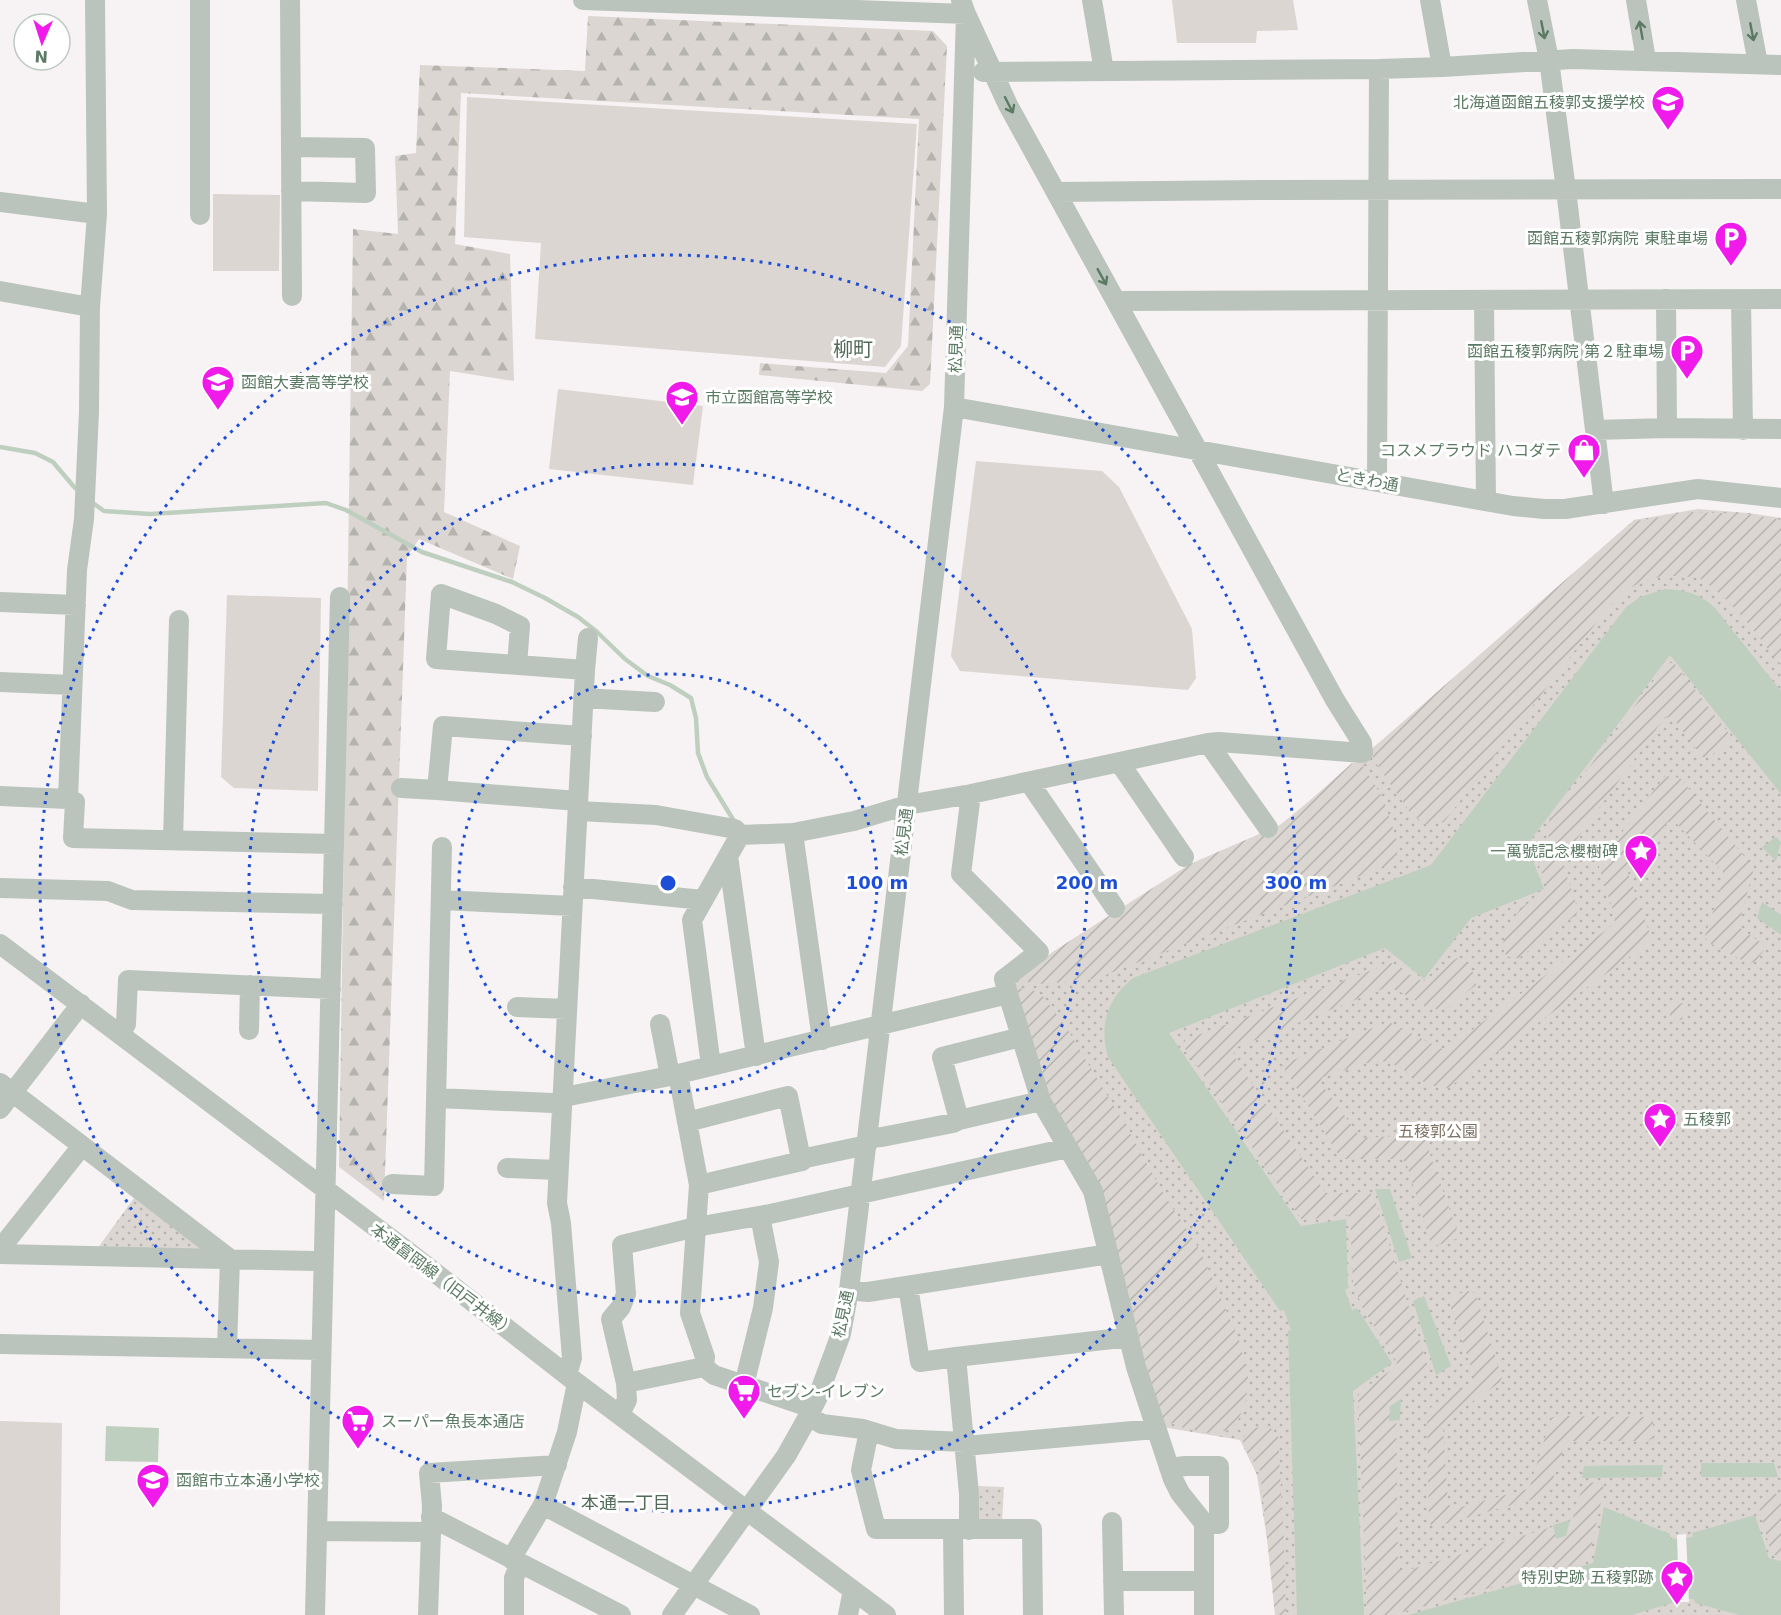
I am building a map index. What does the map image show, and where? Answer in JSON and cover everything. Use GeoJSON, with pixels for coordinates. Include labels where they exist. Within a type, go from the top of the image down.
{"type":"FeatureCollection","features":[{"type":"Feature","properties":{"kind":"street"},"geometry":{"type":"LineString","coordinates":[[68,799],[77,570],[84,519],[89,412],[90,307],[97,214],[94,0]]}},
{"type":"Feature","properties":{"kind":"street"},"geometry":{"type":"LineString","coordinates":[[200,0],[200,215]]}},
{"type":"Feature","properties":{"kind":"street"},"geometry":{"type":"LineString","coordinates":[[290,0],[292,296]]}},
{"type":"Feature","properties":{"kind":"street"},"geometry":{"type":"LineString","coordinates":[[401,788],[437,790],[656,815],[735,830],[740,835],[793,833],[854,821],[907,805],[971,794],[1208,743],[1364,753],[1362,743],[1335,700],[1008,105],[963,7],[582,0]]}},
{"type":"Feature","properties":{"kind":"street"},"geometry":{"type":"LineString","coordinates":[[1092,0],[1104,72]]}},
{"type":"Feature","properties":{"kind":"street"},"geometry":{"type":"LineString","coordinates":[[1430,0],[1442,67]]}},
{"type":"Feature","properties":{"kind":"street"},"geometry":{"type":"LineString","coordinates":[[1537,0],[1549,60],[1604,504]]}},
{"type":"Feature","properties":{"kind":"street"},"geometry":{"type":"LineString","coordinates":[[1635,0],[1646,60]]}},
{"type":"Feature","properties":{"kind":"street"},"geometry":{"type":"LineString","coordinates":[[1746,0],[1758,64]]}},
{"type":"Feature","properties":{"kind":"street","name":"松見通"},"geometry":{"type":"LineString","coordinates":[[672,1615],[786,1456],[810,1412],[841,1334],[849,1290],[954,407],[965,72],[963,7]]}},
{"type":"Feature","properties":{"kind":"street"},"geometry":{"type":"LineString","coordinates":[[965,72],[1378,69],[1573,59],[1781,65]]}},
{"type":"Feature","properties":{"kind":"street"},"geometry":{"type":"LineString","coordinates":[[1377,482],[1378,69]]}},
{"type":"Feature","properties":{"kind":"street"},"geometry":{"type":"LineString","coordinates":[[291,147],[365,148],[366,193],[291,191]]}},
{"type":"Feature","properties":{"kind":"street"},"geometry":{"type":"LineString","coordinates":[[1056,192],[1781,189]]}},
{"type":"Feature","properties":{"kind":"street"},"geometry":{"type":"LineString","coordinates":[[0,202],[97,214]]}},
{"type":"Feature","properties":{"kind":"street"},"geometry":{"type":"LineString","coordinates":[[0,291],[90,307]]}},
{"type":"Feature","properties":{"kind":"street"},"geometry":{"type":"LineString","coordinates":[[1666,299],[1667,428]]}},
{"type":"Feature","properties":{"kind":"street"},"geometry":{"type":"LineString","coordinates":[[1741,299],[1743,430]]}},
{"type":"Feature","properties":{"kind":"street"},"geometry":{"type":"LineString","coordinates":[[1116,301],[1781,299]]}},
{"type":"Feature","properties":{"kind":"street"},"geometry":{"type":"LineString","coordinates":[[1484,301],[1486,501]]}},
{"type":"Feature","properties":{"kind":"street","name":"ときわ通"},"geometry":{"type":"LineString","coordinates":[[954,407],[1486,501],[1544,509],[1566,509],[1698,489],[1781,498]]}},
{"type":"Feature","properties":{"kind":"street"},"geometry":{"type":"LineString","coordinates":[[1595,430],[1781,429]]}},
{"type":"Feature","properties":{"kind":"street"},"geometry":{"type":"LineString","coordinates":[[517,665],[520,626],[496,614],[441,594],[435,659],[585,670]]}},
{"type":"Feature","properties":{"kind":"street"},"geometry":{"type":"LineString","coordinates":[[315,1615],[340,597]]}},
{"type":"Feature","properties":{"kind":"street"},"geometry":{"type":"LineString","coordinates":[[0,602],[76,605]]}},
{"type":"Feature","properties":{"kind":"street"},"geometry":{"type":"LineString","coordinates":[[173,841],[179,620]]}},
{"type":"Feature","properties":{"kind":"street"},"geometry":{"type":"LineString","coordinates":[[514,1615],[515,1561],[543,1505],[557,1465],[567,1432],[572,1379],[561,1224],[556,1203],[588,638]]}},
{"type":"Feature","properties":{"kind":"street"},"geometry":{"type":"LineString","coordinates":[[0,682],[72,685]]}},
{"type":"Feature","properties":{"kind":"street"},"geometry":{"type":"LineString","coordinates":[[583,698],[655,702]]}},
{"type":"Feature","properties":{"kind":"street"},"geometry":{"type":"LineString","coordinates":[[437,790],[443,726],[582,736]]}},
{"type":"Feature","properties":{"kind":"street"},"geometry":{"type":"LineString","coordinates":[[1208,743],[1268,828]]}},
{"type":"Feature","properties":{"kind":"street"},"geometry":{"type":"LineString","coordinates":[[1119,762],[1184,857]]}},
{"type":"Feature","properties":{"kind":"street"},"geometry":{"type":"LineString","coordinates":[[1029,782],[1115,908]]}},
{"type":"Feature","properties":{"kind":"street"},"geometry":{"type":"LineString","coordinates":[[971,794],[961,874],[1039,952],[1004,979],[1041,1101],[1093,1191],[1129,1337],[1155,1429],[1169,1468],[1180,1492],[1204,1524],[1204,1615]]}},
{"type":"Feature","properties":{"kind":"street"},"geometry":{"type":"LineString","coordinates":[[0,796],[68,799],[75,802],[73,838],[334,844]]}},
{"type":"Feature","properties":{"kind":"street"},"geometry":{"type":"LineString","coordinates":[[793,833],[822,1040]]}},
{"type":"Feature","properties":{"kind":"street"},"geometry":{"type":"LineString","coordinates":[[711,1066],[692,920],[740,835]]}},
{"type":"Feature","properties":{"kind":"street"},"geometry":{"type":"LineString","coordinates":[[392,1184],[434,1186],[442,846]]}},
{"type":"Feature","properties":{"kind":"street"},"geometry":{"type":"LineString","coordinates":[[728,856],[756,1056]]}},
{"type":"Feature","properties":{"kind":"street"},"geometry":{"type":"LineString","coordinates":[[0,888],[108,891],[132,900],[333,904]]}},
{"type":"Feature","properties":{"kind":"street"},"geometry":{"type":"LineString","coordinates":[[442,900],[573,897],[703,900]]}},
{"type":"Feature","properties":{"kind":"street","name":"本通富岡線（旧戸井線）"},"geometry":{"type":"LineString","coordinates":[[0,944],[886,1615]]}},
{"type":"Feature","properties":{"kind":"street"},"geometry":{"type":"LineString","coordinates":[[120,1034],[126,1024],[128,980],[331,989]]}},
{"type":"Feature","properties":{"kind":"street"},"geometry":{"type":"LineString","coordinates":[[249,1030],[250,986]]}},
{"type":"Feature","properties":{"kind":"street"},"geometry":{"type":"LineString","coordinates":[[561,1104],[569,1096],[756,1056],[1008,994]]}},
{"type":"Feature","properties":{"kind":"street"},"geometry":{"type":"LineString","coordinates":[[0,1109],[6,1088],[81,1004]]}},
{"type":"Feature","properties":{"kind":"street"},"geometry":{"type":"LineString","coordinates":[[517,1007],[567,1009]]}},
{"type":"Feature","properties":{"kind":"street"},"geometry":{"type":"LineString","coordinates":[[660,1024],[687,1122],[699,1185],[690,1313],[705,1357],[704,1367]]}},
{"type":"Feature","properties":{"kind":"street"},"geometry":{"type":"LineString","coordinates":[[958,1120],[942,1057],[1022,1037]]}},
{"type":"Feature","properties":{"kind":"street"},"geometry":{"type":"LineString","coordinates":[[6,1088],[230,1259]]}},
{"type":"Feature","properties":{"kind":"street"},"geometry":{"type":"LineString","coordinates":[[687,1122],[788,1096],[801,1159]]}},
{"type":"Feature","properties":{"kind":"street"},"geometry":{"type":"LineString","coordinates":[[437,1098],[561,1104]]}},
{"type":"Feature","properties":{"kind":"street"},"geometry":{"type":"LineString","coordinates":[[699,1185],[802,1161],[801,1159],[882,1137],[953,1123],[1041,1101]]}},
{"type":"Feature","properties":{"kind":"street"},"geometry":{"type":"LineString","coordinates":[[0,1249],[82,1146]]}},
{"type":"Feature","properties":{"kind":"street"},"geometry":{"type":"LineString","coordinates":[[620,1414],[627,1400],[626,1383],[611,1318],[621,1307],[626,1294],[622,1245],[696,1227],[760,1216],[1068,1148]]}},
{"type":"Feature","properties":{"kind":"street"},"geometry":{"type":"LineString","coordinates":[[507,1168],[558,1170]]}},
{"type":"Feature","properties":{"kind":"street"},"geometry":{"type":"LineString","coordinates":[[744,1385],[763,1308],[769,1262],[760,1216]]}},
{"type":"Feature","properties":{"kind":"street"},"geometry":{"type":"LineString","coordinates":[[0,1254],[315,1261]]}},
{"type":"Feature","properties":{"kind":"street"},"geometry":{"type":"LineString","coordinates":[[849,1290],[868,1292],[1109,1254]]}},
{"type":"Feature","properties":{"kind":"street"},"geometry":{"type":"LineString","coordinates":[[227,1348],[230,1259]]}},
{"type":"Feature","properties":{"kind":"street"},"geometry":{"type":"LineString","coordinates":[[908,1286],[920,1362],[1129,1337]]}},
{"type":"Feature","properties":{"kind":"street"},"geometry":{"type":"LineString","coordinates":[[0,1344],[321,1350]]}},
{"type":"Feature","properties":{"kind":"street"},"geometry":{"type":"LineString","coordinates":[[954,1615],[961,1530],[969,1494],[956,1357]]}},
{"type":"Feature","properties":{"kind":"street"},"geometry":{"type":"LineString","coordinates":[[704,1367],[714,1375],[810,1412],[822,1424],[869,1431],[896,1439],[965,1444],[1155,1429]]}},
{"type":"Feature","properties":{"kind":"street"},"geometry":{"type":"LineString","coordinates":[[626,1383],[704,1367]]}},
{"type":"Feature","properties":{"kind":"street"},"geometry":{"type":"LineString","coordinates":[[869,1431],[861,1470],[876,1529],[1032,1529],[1033,1615]]}},
{"type":"Feature","properties":{"kind":"street"},"geometry":{"type":"LineString","coordinates":[[428,1615],[429,1473],[557,1465]]}},
{"type":"Feature","properties":{"kind":"street"},"geometry":{"type":"LineString","coordinates":[[1169,1468],[1219,1466],[1219,1524],[1204,1524]]}},
{"type":"Feature","properties":{"kind":"street"},"geometry":{"type":"LineString","coordinates":[[543,1505],[750,1615]]}},
{"type":"Feature","properties":{"kind":"street"},"geometry":{"type":"LineString","coordinates":[[1112,1522],[1114,1615]]}},
{"type":"Feature","properties":{"kind":"street"},"geometry":{"type":"LineString","coordinates":[[318,1531],[430,1524],[515,1561],[621,1615]]}},
{"type":"Feature","properties":{"kind":"street"},"geometry":{"type":"LineString","coordinates":[[1113,1581],[1204,1581]]}},
{"type":"Feature","properties":{"kind":"street"},"geometry":{"type":"LineString","coordinates":[[848,1615],[853,1590]]}},
{"type":"Feature","properties":{"kind":"green space"},"geometry":{"type":"Polygon","coordinates":[[[1172,0],[1293,0],[1298,30],[1257,31],[1256,43],[1177,43],[1172,0]]]}},
{"type":"Feature","properties":{"kind":"green space"},"geometry":{"type":"Polygon","coordinates":[[[588,16],[933,31],[947,46],[930,384],[922,391],[759,375],[760,363],[886,373],[908,346],[919,119],[461,93],[455,244],[510,254],[514,381],[450,371],[444,512],[520,546],[513,579],[419,539],[407,557],[384,1201],[339,1167],[353,229],[398,234],[395,156],[416,153],[420,65],[585,71],[588,16]]]}},
{"type":"Feature","properties":{"kind":"green space"},"geometry":{"type":"Polygon","coordinates":[[[467,97],[917,124],[901,346],[885,367],[535,339],[541,243],[464,237],[467,97]]]}},
{"type":"Feature","properties":{"kind":"green space"},"geometry":{"type":"Polygon","coordinates":[[[213,194],[280,195],[279,271],[213,271],[213,194]]]}},
{"type":"Feature","properties":{"kind":"green space"},"geometry":{"type":"Polygon","coordinates":[[[558,389],[703,406],[693,485],[549,469],[558,389]]]}},
{"type":"Feature","properties":{"kind":"green space"},"geometry":{"type":"Polygon","coordinates":[[[976,461],[1102,471],[1119,487],[1192,629],[1196,678],[1188,690],[960,671],[951,656],[976,461]]]}},
{"type":"Feature","properties":{"kind":"green space","name":"五稜郭公園"},"geometry":{"type":"Polygon","coordinates":[[[1698,509],[1781,518],[1781,1615],[1276,1615],[1257,1475],[1240,1440],[1162,1427],[1012,981],[1278,827],[1393,731],[1634,520],[1698,509]]]}},
{"type":"Feature","properties":{"kind":"green space"},"geometry":{"type":"Polygon","coordinates":[[[1690,512],[1749,514],[1781,520],[1781,665],[1735,608],[1702,580],[1668,576],[1641,582],[1609,606],[1444,822],[1428,825],[1412,815],[1373,759],[1373,748],[1627,526],[1636,521],[1690,512]]]}},
{"type":"Feature","properties":{"kind":"green space"},"geometry":{"type":"Polygon","coordinates":[[[227,595],[321,598],[318,791],[234,788],[221,777],[227,595]]]}},
{"type":"Feature","properties":{"kind":"green space"},"geometry":{"type":"Polygon","coordinates":[[[1674,663],[1731,736],[1730,740],[1709,757],[1702,757],[1673,718],[1665,717],[1563,858],[1578,910],[1576,915],[1519,958],[1510,957],[1505,953],[1503,947],[1511,923],[1522,908],[1547,887],[1538,863],[1549,845],[1549,821],[1666,664],[1674,663]]]}},
{"type":"Feature","properties":{"kind":"green space"},"geometry":{"type":"Polygon","coordinates":[[[1352,763],[1362,765],[1383,798],[1399,847],[1394,863],[1095,979],[1043,984],[1018,979],[1054,951],[1190,864],[1278,826],[1295,814],[1352,763]]]}},
{"type":"Feature","properties":{"kind":"green space"},"geometry":{"type":"Polygon","coordinates":[[[1665,776],[1680,778],[1752,866],[1753,872],[1739,922],[1740,928],[1763,944],[1764,950],[1756,961],[1749,964],[1708,942],[1705,936],[1724,878],[1723,872],[1675,822],[1668,822],[1628,873],[1651,937],[1650,942],[1448,1088],[1429,1084],[1395,1065],[1378,1061],[1323,1077],[1320,1082],[1361,1138],[1416,1135],[1424,1137],[1458,1233],[1456,1239],[1435,1246],[1430,1241],[1406,1162],[1401,1159],[1344,1159],[1340,1157],[1284,1068],[1286,1063],[1385,1023],[1391,1023],[1442,1049],[1448,1048],[1614,924],[1615,917],[1599,867],[1600,861],[1665,776]]]}},
{"type":"Feature","properties":{"kind":"green space"},"geometry":{"type":"Polygon","coordinates":[[[1457,958],[1464,959],[1476,977],[1476,985],[1446,1008],[1432,1008],[1401,992],[1385,988],[1235,1048],[1233,1055],[1324,1191],[1327,1193],[1370,1193],[1374,1197],[1429,1370],[1425,1376],[1396,1396],[1398,1567],[1402,1572],[1572,1521],[1584,1482],[1601,1483],[1604,1488],[1589,1557],[1584,1562],[1391,1615],[1369,1615],[1358,1397],[1360,1391],[1396,1367],[1397,1362],[1363,1309],[1353,1283],[1350,1217],[1345,1214],[1301,1219],[1184,1047],[1185,1040],[1391,963],[1424,981],[1457,958]]]}},
{"type":"Feature","properties":{"kind":"green space"},"geometry":{"type":"Polygon","coordinates":[[[1017,988],[1032,990],[1042,995],[1066,1027],[1165,1196],[1200,1250],[1239,1340],[1248,1377],[1246,1401],[1237,1423],[1230,1430],[1208,1433],[1184,1428],[1165,1421],[1155,1409],[1129,1311],[1046,1094],[1014,991],[1017,988]]]}},
{"type":"Feature","properties":{"kind":"green space"},"geometry":{"type":"Polygon","coordinates":[[[1676,1001],[1678,1004],[1683,1003],[1683,1007],[1687,1009],[1683,1013],[1682,1020],[1670,1020],[1670,1014],[1666,1009],[1676,1001]]]}},
{"type":"Feature","properties":{"kind":"green space"},"geometry":{"type":"Polygon","coordinates":[[[134,1198],[201,1247],[199,1251],[97,1249],[134,1198]]]}},
{"type":"Feature","properties":{"kind":"green space"},"geometry":{"type":"Polygon","coordinates":[[[1468,1291],[1475,1293],[1502,1378],[1499,1383],[1446,1420],[1443,1427],[1448,1503],[1451,1507],[1457,1508],[1528,1489],[1551,1418],[1556,1416],[1648,1417],[1653,1420],[1653,1438],[1648,1441],[1569,1441],[1565,1445],[1548,1493],[1544,1496],[1434,1527],[1429,1523],[1427,1414],[1430,1408],[1474,1381],[1449,1302],[1451,1296],[1468,1291]]]}},
{"type":"Feature","properties":{"kind":"green space"},"geometry":{"type":"Polygon","coordinates":[[[0,1421],[62,1423],[60,1615],[0,1615],[0,1421]]]}},
{"type":"Feature","properties":{"kind":"green space"},"geometry":{"type":"Polygon","coordinates":[[[1267,1427],[1278,1436],[1286,1615],[1275,1615],[1260,1471],[1244,1448],[1243,1440],[1248,1428],[1267,1427]]]}},
{"type":"Feature","properties":{"kind":"green space"},"geometry":{"type":"Polygon","coordinates":[[[976,1486],[1004,1487],[1002,1523],[983,1524],[977,1518],[976,1486]]]}},
{"type":"Feature","properties":{"kind":"green space"},"geometry":{"type":"Polygon","coordinates":[[[1774,1493],[1779,1495],[1781,1500],[1781,1558],[1771,1553],[1759,1508],[1761,1499],[1774,1493]]]}},
{"type":"Feature","properties":{"kind":"shaded area"},"geometry":{"type":"Polygon","coordinates":[[[1665,589],[1691,593],[1703,598],[1714,607],[1781,691],[1781,794],[1670,655],[1527,845],[1544,889],[1471,918],[1424,979],[1385,948],[1169,1033],[1301,1226],[1346,1219],[1348,1288],[1345,1290],[1352,1310],[1357,1308],[1392,1363],[1353,1391],[1364,1615],[1297,1615],[1288,1331],[1291,1330],[1284,1310],[1280,1311],[1108,1057],[1104,1034],[1107,1013],[1117,995],[1133,978],[1431,865],[1626,607],[1640,597],[1665,589]]]}},
{"type":"Feature","properties":{"kind":"shaded area"},"geometry":{"type":"Polygon","coordinates":[[[1776,837],[1781,842],[1776,861],[1762,847],[1776,837]]]}},
{"type":"Feature","properties":{"kind":"shaded area"},"geometry":{"type":"Polygon","coordinates":[[[1762,902],[1781,915],[1781,935],[1757,918],[1762,902]]]}},
{"type":"Feature","properties":{"kind":"shaded area"},"geometry":{"type":"Polygon","coordinates":[[[1375,1189],[1390,1189],[1412,1258],[1399,1262],[1375,1189]]]}},
{"type":"Feature","properties":{"kind":"shaded area"},"geometry":{"type":"Polygon","coordinates":[[[1424,1296],[1451,1366],[1436,1375],[1413,1301],[1424,1296]]]}},
{"type":"Feature","properties":{"kind":"shaded area"},"geometry":{"type":"Polygon","coordinates":[[[1401,1399],[1400,1420],[1389,1421],[1390,1406],[1401,1399]]]}},
{"type":"Feature","properties":{"kind":"shaded area"},"geometry":{"type":"Polygon","coordinates":[[[106,1426],[159,1428],[158,1462],[105,1461],[106,1426]]]}},
{"type":"Feature","properties":{"kind":"shaded area"},"geometry":{"type":"Polygon","coordinates":[[[1701,1463],[1774,1463],[1778,1477],[1701,1477],[1701,1463]]]}},
{"type":"Feature","properties":{"kind":"shaded area"},"geometry":{"type":"Polygon","coordinates":[[[1663,1465],[1662,1477],[1582,1478],[1584,1466],[1663,1465]]]}},
{"type":"Feature","properties":{"kind":"shaded area"},"geometry":{"type":"Polygon","coordinates":[[[1604,1507],[1670,1534],[1671,1539],[1693,1537],[1692,1533],[1755,1515],[1769,1558],[1781,1561],[1781,1615],[1739,1615],[1695,1603],[1694,1599],[1673,1600],[1672,1603],[1632,1615],[1408,1615],[1593,1563],[1604,1507]]]}},
{"type":"Feature","properties":{"kind":"shaded area"},"geometry":{"type":"Polygon","coordinates":[[[1570,1520],[1566,1536],[1556,1539],[1553,1525],[1570,1520]]]}},
{"type":"Feature","properties":{"kind":"pier"},"geometry":{"type":"Polygon","coordinates":[[[1686,1534],[1689,1602],[1679,1602],[1677,1535],[1686,1534]]]}},
{"type":"Feature","properties":{"kind":"waterway"},"geometry":{"type":"LineString","coordinates":[[0,447],[35,453],[53,462],[75,488]]}},
{"type":"Feature","properties":{"kind":"waterway"},"geometry":{"type":"LineString","coordinates":[[93,503],[104,511],[150,514],[326,503],[346,510],[422,552],[512,582],[545,598],[578,617],[625,659],[648,676],[670,685],[691,698],[696,718],[698,753],[707,777],[734,821]]}},
{"type":"Feature","properties":{"kind":"place","name":"北海道函館五稜郭支援学校"},"geometry":{"type":"Point","coordinates":[1668,131]}},
{"type":"Feature","properties":{"kind":"place","name":"函館五稜郭病院 東駐車場"},"geometry":{"type":"Point","coordinates":[1731,267]}},
{"type":"Feature","properties":{"kind":"place","name":"函館五稜郭病院 第２駐車場"},"geometry":{"type":"Point","coordinates":[1687,380]}},
{"type":"Feature","properties":{"kind":"place","name":"函館大妻高等学校"},"geometry":{"type":"Point","coordinates":[218,411]}},
{"type":"Feature","properties":{"kind":"place","name":"市立函館高等学校"},"geometry":{"type":"Point","coordinates":[682,426]}},
{"type":"Feature","properties":{"kind":"place","name":"コスメプラウド ハコダテ"},"geometry":{"type":"Point","coordinates":[1584,479]}},
{"type":"Feature","properties":{"kind":"place","name":"一萬號記念櫻樹碑"},"geometry":{"type":"Point","coordinates":[1641,880]}},
{"type":"Feature","properties":{"kind":"place","name":"五稜郭"},"geometry":{"type":"Point","coordinates":[1660,1148]}},
{"type":"Feature","properties":{"kind":"place","name":"セブン-イレブン"},"geometry":{"type":"Point","coordinates":[744,1420]}},
{"type":"Feature","properties":{"kind":"place","name":"スーパー魚長本通店"},"geometry":{"type":"Point","coordinates":[358,1450]}},
{"type":"Feature","properties":{"kind":"place","name":"函館市立本通小学校"},"geometry":{"type":"Point","coordinates":[153,1509]}},
{"type":"Feature","properties":{"kind":"place","name":"特別史跡 五稜郭跡"},"geometry":{"type":"Point","coordinates":[1677,1606]}},
{"type":"Feature","properties":{"kind":"district","name":"柳町"},"geometry":{"type":"Point","coordinates":[853,349]}},
{"type":"Feature","properties":{"kind":"district","name":"本通一丁目"},"geometry":{"type":"Point","coordinates":[626,1502]}}]}
